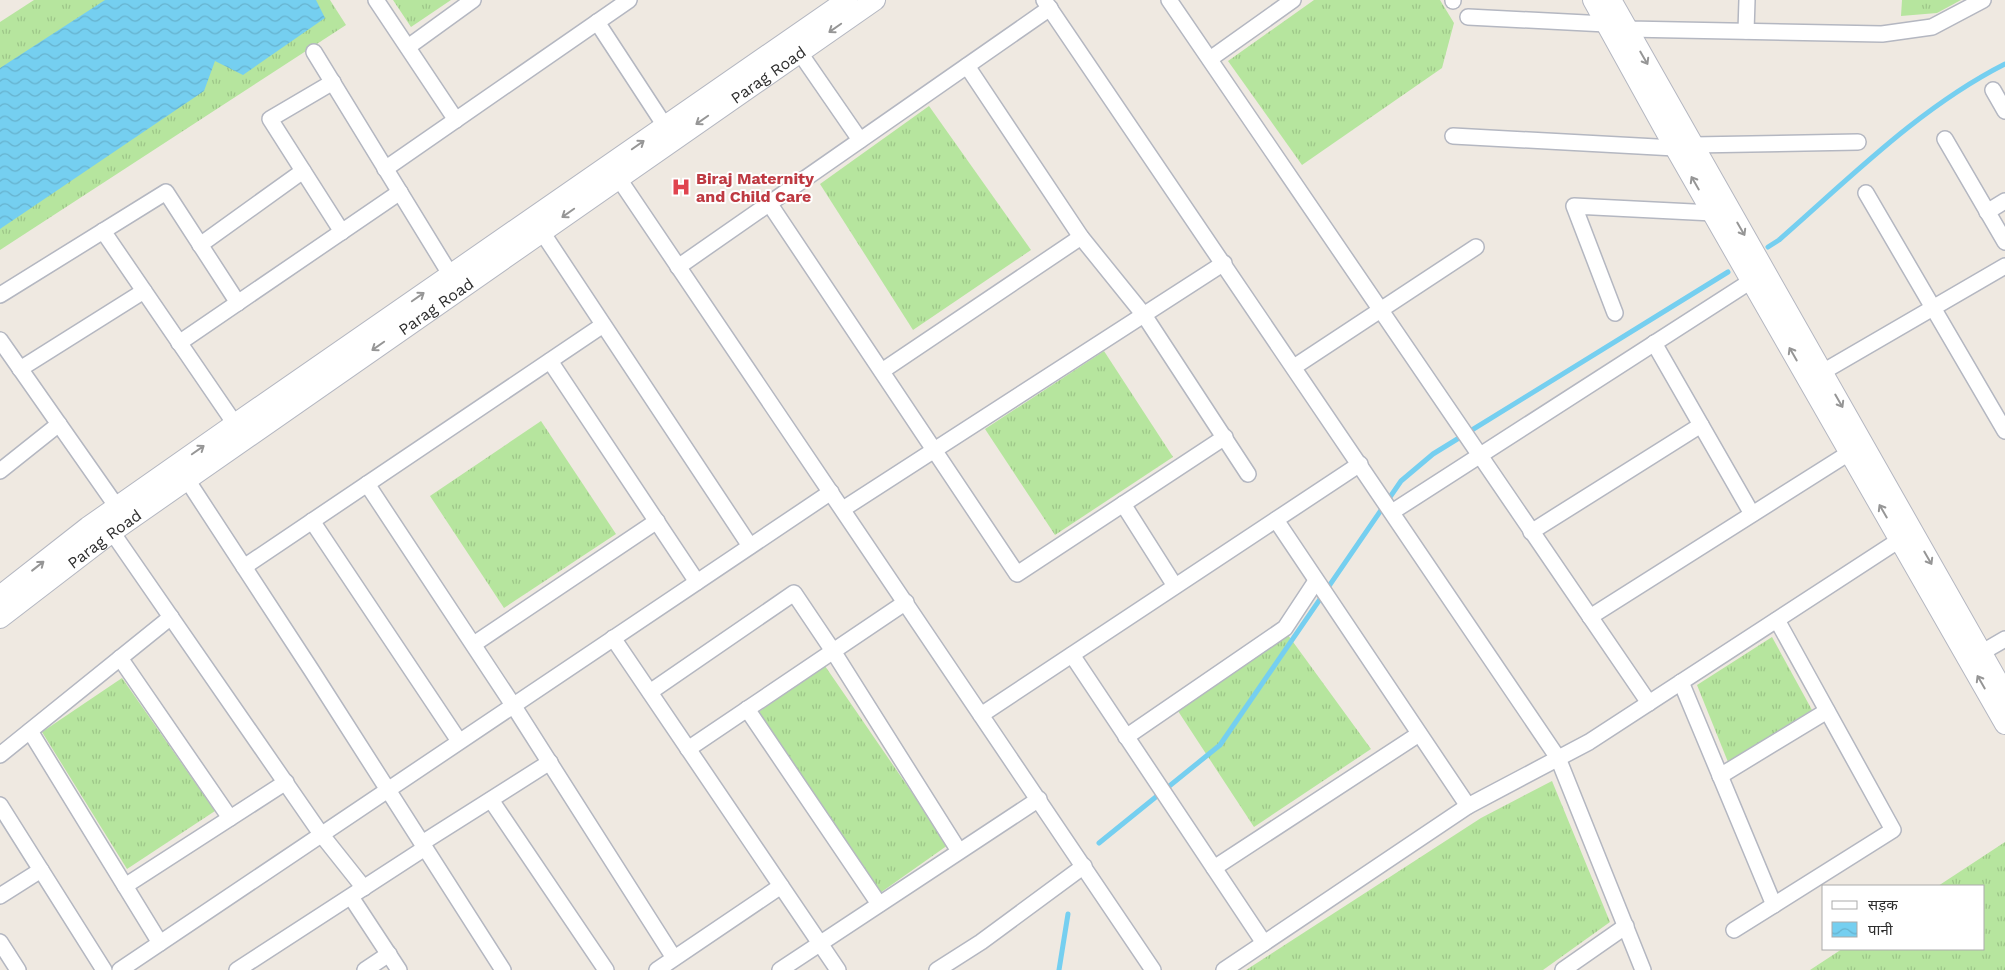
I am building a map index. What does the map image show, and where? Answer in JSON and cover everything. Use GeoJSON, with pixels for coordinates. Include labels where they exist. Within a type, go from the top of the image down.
{"type":"FeatureCollection","features":[{"type":"Feature","properties":{"kind":"street"},"geometry":{"type":"LineString","coordinates":[[376,0],[456,120]]}},
{"type":"Feature","properties":{"kind":"street"},"geometry":{"type":"LineString","coordinates":[[408,47],[473,0]]}},
{"type":"Feature","properties":{"kind":"street"},"geometry":{"type":"LineString","coordinates":[[385,169],[629,0]]}},
{"type":"Feature","properties":{"kind":"street","name":"Parag Road"},"geometry":{"type":"LineString","coordinates":[[0,596],[117,507],[182,472],[542,232],[665,126],[847,0]]}},
{"type":"Feature","properties":{"kind":"street","name":"Parag Road"},"geometry":{"type":"LineString","coordinates":[[0,618],[112,532],[235,424],[450,274],[800,52],[876,0]]}},
{"type":"Feature","properties":{"kind":"street"},"geometry":{"type":"LineString","coordinates":[[1169,0],[1649,703]]}},
{"type":"Feature","properties":{"kind":"street"},"geometry":{"type":"LineString","coordinates":[[1210,59],[1293,0]]}},
{"type":"Feature","properties":{"kind":"street"},"geometry":{"type":"LineString","coordinates":[[1593,0],[1606,24],[1684,146],[1906,535],[1975,657],[2005,724]]}},
{"type":"Feature","properties":{"kind":"street"},"geometry":{"type":"LineString","coordinates":[[1611,0],[1628,29],[1684,146],[1712,213],[1751,281],[1815,376],[1849,453],[1906,535]]}},
{"type":"Feature","properties":{"kind":"street"},"geometry":{"type":"LineString","coordinates":[[1746,31],[1747,0]]}},
{"type":"Feature","properties":{"kind":"street"},"geometry":{"type":"LineString","coordinates":[[1468,17],[1606,24],[1628,29],[1882,34],[1932,27],[1983,0]]}},
{"type":"Feature","properties":{"kind":"street"},"geometry":{"type":"LineString","coordinates":[[678,267],[967,66],[1047,4],[1558,758],[1643,970]]}},
{"type":"Feature","properties":{"kind":"street"},"geometry":{"type":"LineString","coordinates":[[597,22],[665,126]]}},
{"type":"Feature","properties":{"kind":"street"},"geometry":{"type":"LineString","coordinates":[[314,52],[450,274]]}},
{"type":"Feature","properties":{"kind":"street"},"geometry":{"type":"LineString","coordinates":[[800,52],[860,140]]}},
{"type":"Feature","properties":{"kind":"street"},"geometry":{"type":"LineString","coordinates":[[967,66],[1081,237],[1144,315],[1248,474]]}},
{"type":"Feature","properties":{"kind":"street"},"geometry":{"type":"LineString","coordinates":[[332,82],[270,119],[342,232]]}},
{"type":"Feature","properties":{"kind":"street"},"geometry":{"type":"LineString","coordinates":[[1993,90],[2005,110]]}},
{"type":"Feature","properties":{"kind":"street"},"geometry":{"type":"LineString","coordinates":[[1453,136],[1684,146],[1858,142]]}},
{"type":"Feature","properties":{"kind":"street"},"geometry":{"type":"LineString","coordinates":[[1944,139],[2005,242]]}},
{"type":"Feature","properties":{"kind":"street"},"geometry":{"type":"LineString","coordinates":[[200,244],[303,171]]}},
{"type":"Feature","properties":{"kind":"street"},"geometry":{"type":"LineString","coordinates":[[614,171],[1153,970]]}},
{"type":"Feature","properties":{"kind":"street"},"geometry":{"type":"LineString","coordinates":[[0,295],[166,192],[238,303]]}},
{"type":"Feature","properties":{"kind":"street"},"geometry":{"type":"LineString","coordinates":[[179,343],[400,192]]}},
{"type":"Feature","properties":{"kind":"street"},"geometry":{"type":"LineString","coordinates":[[1866,193],[2005,431]]}},
{"type":"Feature","properties":{"kind":"street"},"geometry":{"type":"LineString","coordinates":[[1987,212],[2005,201]]}},
{"type":"Feature","properties":{"kind":"street"},"geometry":{"type":"LineString","coordinates":[[770,203],[1017,574],[1225,437]]}},
{"type":"Feature","properties":{"kind":"street"},"geometry":{"type":"LineString","coordinates":[[1615,313],[1574,206],[1712,213]]}},
{"type":"Feature","properties":{"kind":"street"},"geometry":{"type":"LineString","coordinates":[[103,231],[235,424]]}},
{"type":"Feature","properties":{"kind":"street"},"geometry":{"type":"LineString","coordinates":[[542,232],[750,546]]}},
{"type":"Feature","properties":{"kind":"street"},"geometry":{"type":"LineString","coordinates":[[882,372],[1081,237]]}},
{"type":"Feature","properties":{"kind":"street"},"geometry":{"type":"LineString","coordinates":[[1294,367],[1476,247]]}},
{"type":"Feature","properties":{"kind":"street"},"geometry":{"type":"LineString","coordinates":[[843,509],[1224,263]]}},
{"type":"Feature","properties":{"kind":"street"},"geometry":{"type":"LineString","coordinates":[[1815,376],[2005,266]]}},
{"type":"Feature","properties":{"kind":"street"},"geometry":{"type":"LineString","coordinates":[[1390,510],[1475,449],[1654,343],[1751,281]]}},
{"type":"Feature","properties":{"kind":"street"},"geometry":{"type":"LineString","coordinates":[[20,369],[144,291]]}},
{"type":"Feature","properties":{"kind":"street"},"geometry":{"type":"LineString","coordinates":[[244,567],[604,325]]}},
{"type":"Feature","properties":{"kind":"street"},"geometry":{"type":"LineString","coordinates":[[0,340],[117,507]]}},
{"type":"Feature","properties":{"kind":"street"},"geometry":{"type":"LineString","coordinates":[[1654,343],[1752,514]]}},
{"type":"Feature","properties":{"kind":"street"},"geometry":{"type":"LineString","coordinates":[[550,361],[697,582]]}},
{"type":"Feature","properties":{"kind":"street"},"geometry":{"type":"LineString","coordinates":[[0,470],[59,424]]}},
{"type":"Feature","properties":{"kind":"street"},"geometry":{"type":"LineString","coordinates":[[1532,532],[1701,425]]}},
{"type":"Feature","properties":{"kind":"street"},"geometry":{"type":"LineString","coordinates":[[1590,617],[1849,453]]}},
{"type":"Feature","properties":{"kind":"street"},"geometry":{"type":"LineString","coordinates":[[982,714],[1360,464]]}},
{"type":"Feature","properties":{"kind":"street"},"geometry":{"type":"LineString","coordinates":[[182,472],[503,970]]}},
{"type":"Feature","properties":{"kind":"street"},"geometry":{"type":"LineString","coordinates":[[367,484],[474,644],[674,958]]}},
{"type":"Feature","properties":{"kind":"street"},"geometry":{"type":"LineString","coordinates":[[120,970],[831,492]]}},
{"type":"Feature","properties":{"kind":"street"},"geometry":{"type":"LineString","coordinates":[[1123,504],[1175,586]]}},
{"type":"Feature","properties":{"kind":"street"},"geometry":{"type":"LineString","coordinates":[[1276,520],[1468,806]]}},
{"type":"Feature","properties":{"kind":"street"},"geometry":{"type":"LineString","coordinates":[[312,521],[460,741]]}},
{"type":"Feature","properties":{"kind":"street"},"geometry":{"type":"LineString","coordinates":[[474,644],[657,521]]}},
{"type":"Feature","properties":{"kind":"street"},"geometry":{"type":"LineString","coordinates":[[112,532],[321,834],[364,888]]}},
{"type":"Feature","properties":{"kind":"street"},"geometry":{"type":"LineString","coordinates":[[1224,970],[1468,806],[1589,742],[1906,535]]}},
{"type":"Feature","properties":{"kind":"street"},"geometry":{"type":"LineString","coordinates":[[1126,737],[1285,628],[1318,583]]}},
{"type":"Feature","properties":{"kind":"street"},"geometry":{"type":"LineString","coordinates":[[650,692],[794,593],[834,651],[959,852]]}},
{"type":"Feature","properties":{"kind":"street"},"geometry":{"type":"LineString","coordinates":[[688,749],[906,602]]}},
{"type":"Feature","properties":{"kind":"street"},"geometry":{"type":"LineString","coordinates":[[0,755],[171,617]]}},
{"type":"Feature","properties":{"kind":"street"},"geometry":{"type":"LineString","coordinates":[[1734,930],[1893,830],[1777,620]]}},
{"type":"Feature","properties":{"kind":"street"},"geometry":{"type":"LineString","coordinates":[[613,638],[838,970]]}},
{"type":"Feature","properties":{"kind":"street"},"geometry":{"type":"LineString","coordinates":[[1975,657],[2005,639]]}},
{"type":"Feature","properties":{"kind":"street"},"geometry":{"type":"LineString","coordinates":[[1072,655],[1264,943]]}},
{"type":"Feature","properties":{"kind":"street"},"geometry":{"type":"LineString","coordinates":[[1975,657],[2005,694]]}},
{"type":"Feature","properties":{"kind":"street"},"geometry":{"type":"LineString","coordinates":[[120,658],[230,818]]}},
{"type":"Feature","properties":{"kind":"street"},"geometry":{"type":"LineString","coordinates":[[1681,682],[1774,905]]}},
{"type":"Feature","properties":{"kind":"street"},"geometry":{"type":"LineString","coordinates":[[747,709],[879,904]]}},
{"type":"Feature","properties":{"kind":"street"},"geometry":{"type":"LineString","coordinates":[[1720,776],[1827,711]]}},
{"type":"Feature","properties":{"kind":"street"},"geometry":{"type":"LineString","coordinates":[[30,731],[160,943]]}},
{"type":"Feature","properties":{"kind":"street"},"geometry":{"type":"LineString","coordinates":[[1214,868],[1419,734]]}},
{"type":"Feature","properties":{"kind":"street"},"geometry":{"type":"LineString","coordinates":[[237,970],[351,897],[491,800],[550,762]]}},
{"type":"Feature","properties":{"kind":"street"},"geometry":{"type":"LineString","coordinates":[[125,886],[286,782]]}},
{"type":"Feature","properties":{"kind":"street"},"geometry":{"type":"LineString","coordinates":[[780,970],[1039,799]]}},
{"type":"Feature","properties":{"kind":"street"},"geometry":{"type":"LineString","coordinates":[[491,800],[606,970]]}},
{"type":"Feature","properties":{"kind":"street"},"geometry":{"type":"LineString","coordinates":[[0,805],[104,970]]}},
{"type":"Feature","properties":{"kind":"street"},"geometry":{"type":"LineString","coordinates":[[937,970],[981,942],[1084,866]]}},
{"type":"Feature","properties":{"kind":"street"},"geometry":{"type":"LineString","coordinates":[[0,896],[42,870]]}},
{"type":"Feature","properties":{"kind":"street"},"geometry":{"type":"LineString","coordinates":[[656,970],[781,886]]}},
{"type":"Feature","properties":{"kind":"street"},"geometry":{"type":"LineString","coordinates":[[351,897],[399,970]]}},
{"type":"Feature","properties":{"kind":"street"},"geometry":{"type":"LineString","coordinates":[[1563,970],[1626,926]]}},
{"type":"Feature","properties":{"kind":"street"},"geometry":{"type":"LineString","coordinates":[[0,942],[10,967]]}},
{"type":"Feature","properties":{"kind":"street"},"geometry":{"type":"LineString","coordinates":[[365,970],[389,954]]}},
{"type":"Feature","properties":{"kind":"green space"},"geometry":{"type":"Polygon","coordinates":[[[34,0],[330,0],[346,25],[0,250],[0,22],[34,0]]]}},
{"type":"Feature","properties":{"kind":"green space"},"geometry":{"type":"Polygon","coordinates":[[[393,0],[451,0],[411,27],[393,0]]]}},
{"type":"Feature","properties":{"kind":"green space"},"geometry":{"type":"Polygon","coordinates":[[[1314,0],[1440,0],[1454,23],[1442,68],[1302,165],[1228,61],[1314,0]]]}},
{"type":"Feature","properties":{"kind":"green space"},"geometry":{"type":"Polygon","coordinates":[[[1902,0],[1961,0],[1937,13],[1901,16],[1902,0]]]}},
{"type":"Feature","properties":{"kind":"green space"},"geometry":{"type":"Polygon","coordinates":[[[929,106],[1031,250],[913,330],[820,184],[929,106]]]}},
{"type":"Feature","properties":{"kind":"green space"},"geometry":{"type":"Polygon","coordinates":[[[1104,351],[1173,457],[1055,535],[985,429],[1104,351]]]}},
{"type":"Feature","properties":{"kind":"green space"},"geometry":{"type":"Polygon","coordinates":[[[541,421],[616,534],[504,608],[430,496],[541,421]]]}},
{"type":"Feature","properties":{"kind":"green space"},"geometry":{"type":"Polygon","coordinates":[[[1288,635],[1371,749],[1254,827],[1178,711],[1288,635]]]}},
{"type":"Feature","properties":{"kind":"green space"},"geometry":{"type":"Polygon","coordinates":[[[1772,637],[1812,710],[1728,762],[1697,685],[1772,637]]]}},
{"type":"Feature","properties":{"kind":"green space"},"geometry":{"type":"Polygon","coordinates":[[[825,666],[948,845],[880,893],[757,713],[825,666]]]}},
{"type":"Feature","properties":{"kind":"green space"},"geometry":{"type":"Polygon","coordinates":[[[122,678],[215,811],[127,869],[42,732],[122,678]]]}},
{"type":"Feature","properties":{"kind":"green space"},"geometry":{"type":"Polygon","coordinates":[[[1552,781],[1610,922],[1543,970],[1246,970],[1481,818],[1552,781]]]}},
{"type":"Feature","properties":{"kind":"green space"},"geometry":{"type":"Polygon","coordinates":[[[2005,842],[2005,970],[1810,970],[1840,950],[1985,950],[1985,885],[1940,885],[2005,842]]]}},
{"type":"Feature","properties":{"kind":"water"},"geometry":{"type":"Polygon","coordinates":[[[105,0],[316,0],[325,18],[243,75],[215,61],[204,91],[0,229],[0,68],[105,0]]]}},
{"type":"Feature","properties":{"kind":"waterway"},"geometry":{"type":"LineString","coordinates":[[1768,247],[1779,240],[1859,168],[1915,122],[1974,81],[2005,64]]}},
{"type":"Feature","properties":{"kind":"waterway"},"geometry":{"type":"LineString","coordinates":[[1099,843],[1220,745],[1401,481],[1433,454],[1728,272]]}},
{"type":"Feature","properties":{"kind":"waterway"},"geometry":{"type":"LineString","coordinates":[[1059,970],[1068,914]]}},
{"type":"Feature","properties":{"kind":"place","name":"Biraj Maternity and Child Care"},"geometry":{"type":"Point","coordinates":[681,187]}}]}
